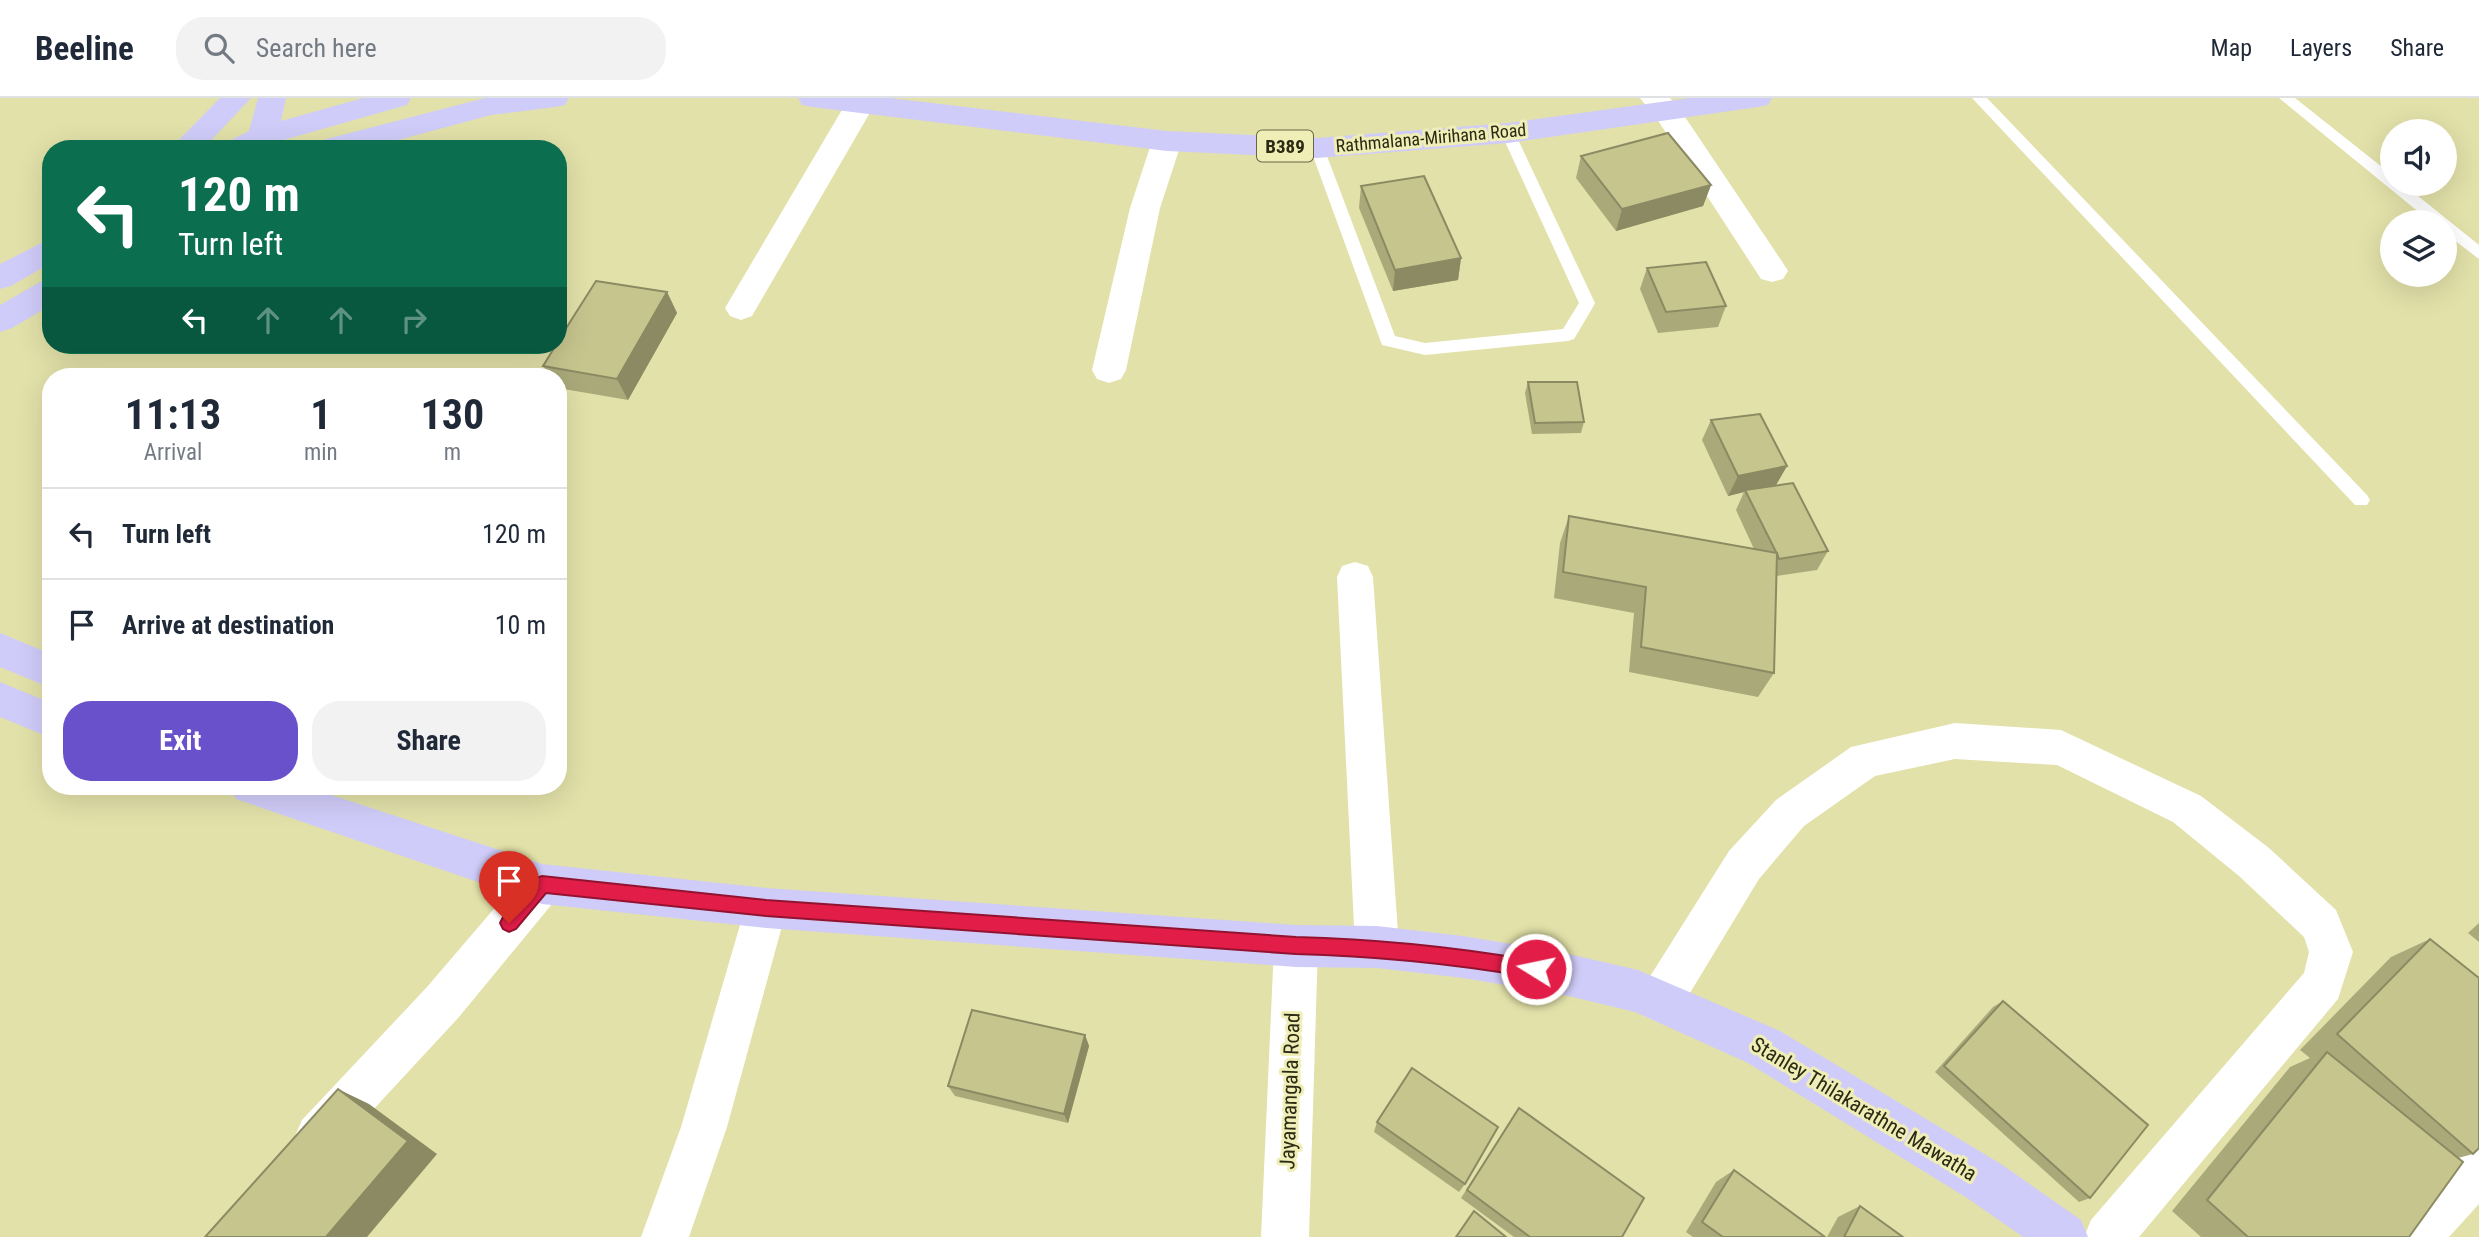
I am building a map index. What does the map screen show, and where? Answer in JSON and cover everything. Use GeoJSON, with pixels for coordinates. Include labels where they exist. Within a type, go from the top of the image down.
{"type":"FeatureCollection","features":[{"type":"Feature","properties":{"kind":"main road"},"geometry":{"type":"LineString","coordinates":[[194,140],[237,98]]}},
{"type":"Feature","properties":{"kind":"main road"},"geometry":{"type":"LineString","coordinates":[[258,140],[272,98]]}},
{"type":"Feature","properties":{"kind":"main road"},"geometry":{"type":"LineString","coordinates":[[264,140],[316,109],[397,98]]}},
{"type":"Feature","properties":{"kind":"main road"},"geometry":{"type":"LineString","coordinates":[[359,140],[491,106],[555,98]]}},
{"type":"Feature","properties":{"kind":"main road","name":"Rathmalana-Mirihana Road"},"geometry":{"type":"LineString","coordinates":[[812,98],[1167,141],[1317,148],[1508,133],[1660,105],[1758,98]]}},
{"type":"Feature","properties":{"kind":"main road"},"geometry":{"type":"LineString","coordinates":[[316,109],[326,140]]}},
{"type":"Feature","properties":{"kind":"main road"},"geometry":{"type":"LineString","coordinates":[[0,278],[42,254]]}},
{"type":"Feature","properties":{"kind":"main road"},"geometry":{"type":"LineString","coordinates":[[0,320],[42,295]]}},
{"type":"Feature","properties":{"kind":"main road"},"geometry":{"type":"LineString","coordinates":[[0,649],[42,668]]}},
{"type":"Feature","properties":{"kind":"main road"},"geometry":{"type":"LineString","coordinates":[[0,699],[42,717]]}},
{"type":"Feature","properties":{"kind":"main road","name":"Stanley Thilakarathne Mawatha"},"geometry":{"type":"LineString","coordinates":[[277,795],[542,884],[766,908],[1296,946],[1377,947],[1463,957],[1638,991],[1764,1047],[1984,1181],[2064,1237]]}},
{"type":"Feature","properties":{"kind":"street"},"geometry":{"type":"LineString","coordinates":[[741,308],[860,104]]}},
{"type":"Feature","properties":{"kind":"street"},"geometry":{"type":"LineString","coordinates":[[1660,105],[1772,271]]}},
{"type":"Feature","properties":{"kind":"street"},"geometry":{"type":"LineString","coordinates":[[1109,370],[1145,208],[1167,141]]}},
{"type":"Feature","properties":{"kind":"street"},"geometry":{"type":"LineString","coordinates":[[1356,577],[1377,947]]}},
{"type":"Feature","properties":{"kind":"street"},"geometry":{"type":"LineString","coordinates":[[1660,1001],[1744,865],[1790,813],[1866,760],[1955,741],[2061,748],[2187,809],[2255,862],[2320,924],[2331,952],[2323,984],[2108,1237]]}},
{"type":"Feature","properties":{"kind":"street"},"geometry":{"type":"LineString","coordinates":[[291,1166],[443,1002],[542,884]]}},
{"type":"Feature","properties":{"kind":"street"},"geometry":{"type":"LineString","coordinates":[[665,1237],[704,1127],[766,908]]}},
{"type":"Feature","properties":{"kind":"street","name":"Jayamangala Road"},"geometry":{"type":"LineString","coordinates":[[1285,1237],[1296,946]]}},
{"type":"Feature","properties":{"kind":"street"},"geometry":{"type":"LineString","coordinates":[[2416,1237],[2479,1170]]}},
{"type":"Feature","properties":{"kind":"lane"},"geometry":{"type":"LineString","coordinates":[[1979,98],[2361,500]]}},
{"type":"Feature","properties":{"kind":"lane"},"geometry":{"type":"LineString","coordinates":[[2286,98],[2380,174]]}},
{"type":"Feature","properties":{"kind":"lane"},"geometry":{"type":"LineString","coordinates":[[1317,148],[1388,341],[1424,349],[1568,335],[1587,303],[1508,133]]}},
{"type":"Feature","properties":{"kind":"lane"},"geometry":{"type":"LineString","coordinates":[[2408,196],[2426,210]]}},
{"type":"Feature","properties":{"kind":"lane"},"geometry":{"type":"LineString","coordinates":[[2457,235],[2479,253]]}},
{"type":"Feature","properties":{"kind":"building"},"geometry":{"type":"Polygon","coordinates":[[[1668,133],[1711,185],[1622,209],[1581,156],[1668,133]]]}},
{"type":"Feature","properties":{"kind":"building"},"geometry":{"type":"Polygon","coordinates":[[[1424,176],[1461,258],[1395,270],[1361,186],[1424,176]]]}},
{"type":"Feature","properties":{"kind":"building"},"geometry":{"type":"Polygon","coordinates":[[[1706,262],[1726,306],[1666,312],[1647,268],[1706,262]]]}},
{"type":"Feature","properties":{"kind":"building"},"geometry":{"type":"Polygon","coordinates":[[[596,281],[667,292],[617,379],[567,370],[567,368],[543,366],[550,354],[567,354],[567,327],[596,281]]]}},
{"type":"Feature","properties":{"kind":"building"},"geometry":{"type":"Polygon","coordinates":[[[1528,382],[1577,382],[1584,422],[1535,423],[1528,382]]]}},
{"type":"Feature","properties":{"kind":"building"},"geometry":{"type":"Polygon","coordinates":[[[1760,414],[1787,466],[1738,476],[1711,420],[1760,414]]]}},
{"type":"Feature","properties":{"kind":"building"},"geometry":{"type":"Polygon","coordinates":[[[1793,483],[1828,551],[1779,559],[1745,490],[1793,483]]]}},
{"type":"Feature","properties":{"kind":"building"},"geometry":{"type":"Polygon","coordinates":[[[1569,516],[1777,553],[1774,673],[1641,647],[1646,587],[1563,572],[1569,516]]]}},
{"type":"Feature","properties":{"kind":"building"},"geometry":{"type":"Polygon","coordinates":[[[2430,939],[2479,978],[2479,1148],[2473,1154],[2337,1034],[2430,939]]]}},
{"type":"Feature","properties":{"kind":"building"},"geometry":{"type":"Polygon","coordinates":[[[2003,1001],[2148,1125],[2090,1198],[1944,1066],[2003,1001]]]}},
{"type":"Feature","properties":{"kind":"building"},"geometry":{"type":"Polygon","coordinates":[[[972,1010],[1085,1035],[1064,1114],[948,1086],[972,1010]]]}},
{"type":"Feature","properties":{"kind":"building"},"geometry":{"type":"Polygon","coordinates":[[[2327,1052],[2463,1162],[2409,1237],[2248,1237],[2207,1200],[2327,1052]]]}},
{"type":"Feature","properties":{"kind":"building"},"geometry":{"type":"Polygon","coordinates":[[[1412,1068],[1498,1127],[1465,1184],[1377,1122],[1412,1068]]]}},
{"type":"Feature","properties":{"kind":"building"},"geometry":{"type":"Polygon","coordinates":[[[338,1089],[408,1141],[326,1237],[205,1237],[338,1089]]]}},
{"type":"Feature","properties":{"kind":"building"},"geometry":{"type":"Polygon","coordinates":[[[1519,1108],[1644,1198],[1622,1237],[1530,1237],[1467,1190],[1519,1108]]]}},
{"type":"Feature","properties":{"kind":"building"},"geometry":{"type":"Polygon","coordinates":[[[1734,1170],[1825,1237],[1723,1237],[1702,1222],[1734,1170]]]}},
{"type":"Feature","properties":{"kind":"building"},"geometry":{"type":"Polygon","coordinates":[[[1860,1206],[1903,1237],[1844,1237],[1860,1206]]]}},
{"type":"Feature","properties":{"kind":"building"},"geometry":{"type":"Polygon","coordinates":[[[1474,1211],[1506,1237],[1456,1237],[1474,1211]]]}},
{"type":"Feature","properties":{"kind":"route"},"geometry":{"type":"LineString","coordinates":[[509,923],[542,884],[766,908],[1296,946],[1377,947],[1536,969]]}}]}
